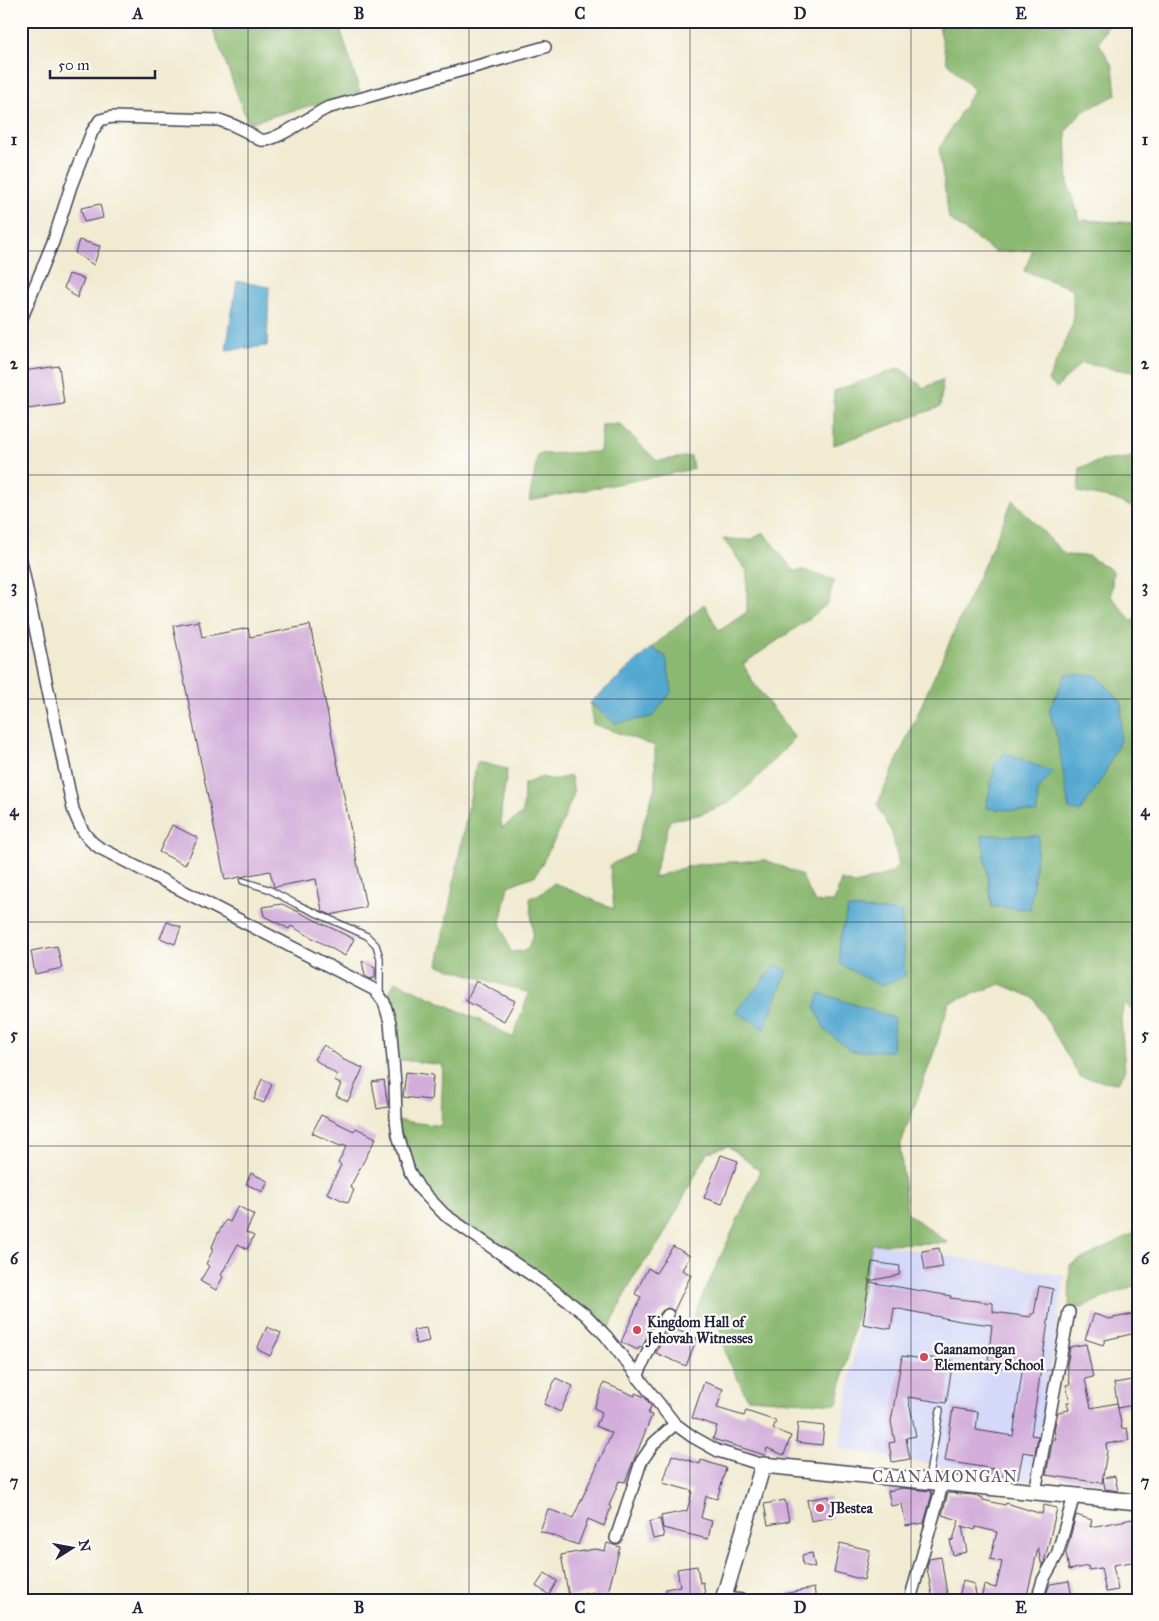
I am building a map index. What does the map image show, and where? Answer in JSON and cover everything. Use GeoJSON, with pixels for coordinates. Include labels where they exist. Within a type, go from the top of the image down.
{"type":"FeatureCollection","features":[{"type":"Feature","properties":{"kind":"street"},"geometry":{"type":"LineString","coordinates":[[21,320],[53,242],[71,186],[92,132],[100,120],[112,117],[219,120],[232,124],[261,140],[270,140],[283,134],[313,114],[327,108],[545,47]]}},
{"type":"Feature","properties":{"kind":"street"},"geometry":{"type":"LineString","coordinates":[[21,561],[73,809],[79,825],[87,837],[100,848],[375,990],[380,995],[388,1012],[390,1022],[398,1135],[409,1171],[419,1188],[445,1216],[552,1289],[586,1315],[606,1336],[674,1424],[692,1437],[718,1451],[763,1465],[1138,1502]]}},
{"type":"Feature","properties":{"kind":"street"},"geometry":{"type":"LineString","coordinates":[[1035,1492],[1069,1312]]}},
{"type":"Feature","properties":{"kind":"street"},"geometry":{"type":"LineString","coordinates":[[637,1377],[658,1329],[668,1315]]}},
{"type":"Feature","properties":{"kind":"street"},"geometry":{"type":"LineString","coordinates":[[616,1538],[640,1462],[654,1443],[674,1424]]}},
{"type":"Feature","properties":{"kind":"street"},"geometry":{"type":"LineString","coordinates":[[742,1600],[723,1599],[763,1465]]}},
{"type":"Feature","properties":{"kind":"street"},"geometry":{"type":"LineString","coordinates":[[910,1600],[935,1481]]}},
{"type":"Feature","properties":{"kind":"street"},"geometry":{"type":"LineString","coordinates":[[1037,1600],[1043,1580],[1057,1555],[1074,1496]]}},
{"type":"Feature","properties":{"kind":"lane"},"geometry":{"type":"LineString","coordinates":[[243,881],[268,889],[296,904],[367,936],[376,945],[380,958],[380,995]]}},
{"type":"Feature","properties":{"kind":"lane"},"geometry":{"type":"LineString","coordinates":[[935,1481],[940,1410]]}},
{"type":"Feature","properties":{"kind":"shaded area","name":"Caanamongan Elementary School"},"geometry":{"type":"Polygon","coordinates":[[[872,1243],[1065,1276],[1032,1481],[839,1448],[872,1243]]]}},
{"type":"Feature","properties":{"kind":"green space"},"geometry":{"type":"Polygon","coordinates":[[[210,21],[338,21],[360,92],[248,123],[210,21]]]}},
{"type":"Feature","properties":{"kind":"green space"},"geometry":{"type":"Polygon","coordinates":[[[974,21],[1110,21],[1099,43],[1113,67],[1116,95],[1082,112],[1066,131],[1068,185],[1080,220],[1136,223],[1138,226],[1138,373],[1081,363],[1057,388],[1048,381],[1073,323],[1073,289],[1024,271],[1033,250],[995,252],[949,219],[939,149],[974,90],[947,62],[939,26],[971,27],[974,21]]]}},
{"type":"Feature","properties":{"kind":"green space"},"geometry":{"type":"Polygon","coordinates":[[[900,368],[924,388],[943,379],[940,407],[834,445],[834,391],[900,368]]]}},
{"type":"Feature","properties":{"kind":"green space"},"geometry":{"type":"Polygon","coordinates":[[[620,424],[657,461],[691,456],[693,469],[529,501],[538,454],[600,452],[602,425],[620,424]]]}},
{"type":"Feature","properties":{"kind":"green space"},"geometry":{"type":"Polygon","coordinates":[[[1138,454],[1138,510],[1114,499],[1078,492],[1080,468],[1100,461],[1129,458],[1138,454]]]}},
{"type":"Feature","properties":{"kind":"green space"},"geometry":{"type":"Polygon","coordinates":[[[1013,500],[1065,555],[1088,556],[1113,571],[1111,596],[1130,619],[1138,622],[1138,1015],[1124,1003],[1121,1018],[1125,1072],[1117,1083],[1080,1077],[1034,998],[1001,984],[949,1003],[933,1055],[900,1146],[907,1213],[948,1243],[872,1244],[837,1404],[747,1398],[726,1355],[719,1323],[693,1317],[760,1171],[728,1146],[707,1153],[661,1240],[633,1278],[606,1336],[445,1215],[414,1180],[396,1120],[441,1126],[443,1065],[394,1059],[384,1002],[395,981],[498,1029],[513,1038],[529,993],[438,965],[477,762],[507,769],[502,806],[502,828],[523,813],[524,784],[542,777],[553,780],[571,776],[574,793],[558,833],[536,875],[508,886],[500,923],[511,952],[527,950],[533,936],[530,898],[542,893],[554,883],[614,909],[610,865],[634,853],[655,787],[655,746],[593,724],[590,703],[615,723],[666,657],[651,648],[704,604],[719,631],[747,612],[747,571],[723,539],[751,540],[763,532],[794,571],[803,570],[834,580],[828,603],[809,619],[743,664],[752,681],[795,738],[753,782],[729,803],[698,815],[670,820],[653,878],[700,864],[766,860],[801,875],[815,902],[834,902],[841,880],[856,884],[891,873],[899,865],[892,833],[877,805],[1013,500]]]}},
{"type":"Feature","properties":{"kind":"green space"},"geometry":{"type":"Polygon","coordinates":[[[1138,1231],[1138,1284],[1069,1312],[1070,1265],[1138,1231]]]}},
{"type":"Feature","properties":{"kind":"water"},"geometry":{"type":"Polygon","coordinates":[[[237,281],[269,287],[267,346],[226,350],[237,281]]]}},
{"type":"Feature","properties":{"kind":"water"},"geometry":{"type":"Polygon","coordinates":[[[651,648],[666,657],[672,691],[652,717],[615,723],[590,703],[651,648]]]}},
{"type":"Feature","properties":{"kind":"water"},"geometry":{"type":"Polygon","coordinates":[[[1066,674],[1096,675],[1122,703],[1120,740],[1103,777],[1080,812],[1069,809],[1058,740],[1049,710],[1066,674]]]}},
{"type":"Feature","properties":{"kind":"water"},"geometry":{"type":"Polygon","coordinates":[[[1004,753],[1053,772],[1038,790],[1037,813],[986,808],[995,765],[1004,753]]]}},
{"type":"Feature","properties":{"kind":"water"},"geometry":{"type":"Polygon","coordinates":[[[982,835],[1039,836],[1030,909],[992,907],[982,835]]]}},
{"type":"Feature","properties":{"kind":"water"},"geometry":{"type":"Polygon","coordinates":[[[848,908],[901,912],[905,976],[880,986],[840,964],[839,942],[848,908]]]}},
{"type":"Feature","properties":{"kind":"water"},"geometry":{"type":"Polygon","coordinates":[[[777,964],[787,971],[764,1029],[736,1011],[777,964]]]}},
{"type":"Feature","properties":{"kind":"water"},"geometry":{"type":"Polygon","coordinates":[[[820,993],[894,1018],[892,1051],[851,1051],[825,1030],[815,1007],[820,993]]]}},
{"type":"Feature","properties":{"kind":"building"},"geometry":{"type":"Polygon","coordinates":[[[100,204],[103,218],[84,222],[81,208],[100,204]]]}},
{"type":"Feature","properties":{"kind":"building"},"geometry":{"type":"Polygon","coordinates":[[[79,240],[100,246],[94,265],[75,253],[79,240]]]}},
{"type":"Feature","properties":{"kind":"building"},"geometry":{"type":"Polygon","coordinates":[[[69,274],[84,279],[77,298],[64,288],[69,274]]]}},
{"type":"Feature","properties":{"kind":"building"},"geometry":{"type":"Polygon","coordinates":[[[59,366],[64,404],[28,409],[23,371],[59,366]]]}},
{"type":"Feature","properties":{"kind":"building"},"geometry":{"type":"Polygon","coordinates":[[[199,621],[202,637],[248,628],[250,637],[310,625],[366,907],[331,915],[322,911],[316,879],[274,887],[270,871],[225,880],[173,626],[199,621]]]}},
{"type":"Feature","properties":{"kind":"building"},"geometry":{"type":"Polygon","coordinates":[[[172,825],[198,838],[185,865],[159,852],[172,825]]]}},
{"type":"Feature","properties":{"kind":"building"},"geometry":{"type":"Polygon","coordinates":[[[282,904],[354,939],[345,956],[291,926],[289,929],[264,916],[262,907],[282,904]]]}},
{"type":"Feature","properties":{"kind":"building"},"geometry":{"type":"Polygon","coordinates":[[[167,922],[181,927],[175,944],[160,938],[167,922]]]}},
{"type":"Feature","properties":{"kind":"building"},"geometry":{"type":"Polygon","coordinates":[[[57,946],[62,968],[35,974],[31,951],[57,946]]]}},
{"type":"Feature","properties":{"kind":"building"},"geometry":{"type":"Polygon","coordinates":[[[362,961],[375,967],[375,978],[370,979],[365,976],[362,961]]]}},
{"type":"Feature","properties":{"kind":"building"},"geometry":{"type":"Polygon","coordinates":[[[476,981],[515,1001],[504,1021],[466,1001],[476,981]]]}},
{"type":"Feature","properties":{"kind":"building"},"geometry":{"type":"Polygon","coordinates":[[[324,1045],[344,1060],[363,1068],[348,1101],[336,1096],[341,1084],[334,1081],[337,1075],[314,1059],[324,1045]]]}},
{"type":"Feature","properties":{"kind":"building"},"geometry":{"type":"Polygon","coordinates":[[[406,1072],[433,1075],[431,1100],[403,1097],[406,1072]]]}},
{"type":"Feature","properties":{"kind":"building"},"geometry":{"type":"Polygon","coordinates":[[[262,1079],[272,1084],[264,1103],[254,1099],[262,1079]]]}},
{"type":"Feature","properties":{"kind":"building"},"geometry":{"type":"Polygon","coordinates":[[[384,1080],[388,1107],[377,1109],[372,1082],[384,1080]]]}},
{"type":"Feature","properties":{"kind":"building"},"geometry":{"type":"Polygon","coordinates":[[[321,1115],[354,1131],[356,1128],[376,1138],[350,1187],[354,1190],[348,1203],[327,1193],[341,1165],[338,1163],[347,1145],[340,1146],[312,1133],[321,1115]]]}},
{"type":"Feature","properties":{"kind":"building"},"geometry":{"type":"Polygon","coordinates":[[[721,1155],[738,1161],[722,1204],[704,1198],[721,1155]]]}},
{"type":"Feature","properties":{"kind":"building"},"geometry":{"type":"Polygon","coordinates":[[[251,1173],[268,1181],[263,1192],[246,1184],[251,1173]]]}},
{"type":"Feature","properties":{"kind":"building"},"geometry":{"type":"Polygon","coordinates":[[[238,1206],[254,1215],[246,1232],[254,1236],[247,1249],[238,1244],[221,1275],[223,1277],[216,1290],[200,1281],[209,1266],[206,1264],[218,1233],[226,1220],[230,1222],[238,1206]]]}},
{"type":"Feature","properties":{"kind":"building"},"geometry":{"type":"Polygon","coordinates":[[[673,1246],[690,1256],[682,1270],[691,1275],[674,1311],[668,1308],[662,1311],[651,1326],[642,1348],[639,1347],[638,1350],[621,1342],[641,1297],[635,1294],[648,1268],[656,1273],[673,1246]]]}},
{"type":"Feature","properties":{"kind":"building"},"geometry":{"type":"Polygon","coordinates":[[[939,1248],[943,1267],[925,1270],[922,1251],[939,1248]]]}},
{"type":"Feature","properties":{"kind":"building"},"geometry":{"type":"Polygon","coordinates":[[[872,1262],[900,1266],[899,1275],[869,1281],[872,1262]]]}},
{"type":"Feature","properties":{"kind":"building"},"geometry":{"type":"Polygon","coordinates":[[[869,1282],[951,1296],[950,1298],[993,1303],[993,1312],[1031,1317],[1031,1314],[1034,1314],[1039,1286],[1053,1289],[1031,1435],[1038,1436],[1035,1454],[1023,1452],[1018,1478],[984,1473],[995,1469],[945,1461],[953,1408],[978,1412],[976,1430],[1013,1436],[1023,1365],[988,1361],[992,1325],[960,1321],[894,1308],[891,1329],[863,1324],[869,1282]]]}},
{"type":"Feature","properties":{"kind":"building"},"geometry":{"type":"Polygon","coordinates":[[[1094,1314],[1109,1319],[1133,1314],[1136,1333],[1105,1340],[1103,1345],[1085,1339],[1094,1314]]]}},
{"type":"Feature","properties":{"kind":"building"},"geometry":{"type":"Polygon","coordinates":[[[267,1327],[281,1333],[270,1356],[257,1349],[267,1327]]]}},
{"type":"Feature","properties":{"kind":"building"},"geometry":{"type":"Polygon","coordinates":[[[669,1327],[697,1338],[686,1366],[656,1353],[669,1327]]]}},
{"type":"Feature","properties":{"kind":"building"},"geometry":{"type":"Polygon","coordinates":[[[426,1328],[429,1341],[416,1344],[413,1330],[426,1328]]]}},
{"type":"Feature","properties":{"kind":"building"},"geometry":{"type":"Polygon","coordinates":[[[1086,1344],[1093,1377],[1085,1379],[1091,1408],[1117,1403],[1122,1429],[1127,1428],[1129,1440],[1106,1444],[1107,1451],[1102,1483],[1046,1475],[1053,1439],[1056,1439],[1054,1430],[1058,1412],[1069,1410],[1067,1402],[1070,1402],[1066,1385],[1070,1384],[1067,1366],[1070,1347],[1086,1344]]]}},
{"type":"Feature","properties":{"kind":"building"},"geometry":{"type":"Polygon","coordinates":[[[902,1356],[953,1361],[946,1403],[908,1397],[916,1436],[906,1438],[910,1459],[892,1462],[889,1443],[895,1442],[891,1422],[902,1356]]]}},
{"type":"Feature","properties":{"kind":"building"},"geometry":{"type":"Polygon","coordinates":[[[556,1378],[573,1386],[560,1412],[544,1404],[556,1378]]]}},
{"type":"Feature","properties":{"kind":"building"},"geometry":{"type":"Polygon","coordinates":[[[1138,1379],[1138,1404],[1118,1408],[1114,1383],[1138,1379]]]}},
{"type":"Feature","properties":{"kind":"building"},"geometry":{"type":"Polygon","coordinates":[[[704,1382],[723,1389],[717,1408],[744,1416],[746,1411],[776,1421],[773,1429],[791,1436],[784,1455],[767,1448],[765,1455],[713,1439],[717,1426],[692,1418],[704,1382]]]}},
{"type":"Feature","properties":{"kind":"building"},"geometry":{"type":"Polygon","coordinates":[[[604,1383],[635,1396],[635,1393],[645,1397],[651,1406],[648,1414],[652,1415],[625,1482],[619,1481],[609,1506],[611,1507],[604,1526],[588,1519],[578,1545],[540,1531],[548,1509],[573,1518],[612,1433],[596,1426],[602,1412],[594,1408],[604,1383]]]}},
{"type":"Feature","properties":{"kind":"building"},"geometry":{"type":"Polygon","coordinates":[[[798,1423],[824,1426],[822,1445],[796,1442],[798,1423]]]}},
{"type":"Feature","properties":{"kind":"building"},"geometry":{"type":"Polygon","coordinates":[[[672,1455],[700,1464],[701,1460],[726,1468],[717,1499],[706,1496],[701,1518],[712,1521],[708,1539],[663,1528],[661,1516],[687,1511],[692,1491],[663,1483],[672,1455]]]}},
{"type":"Feature","properties":{"kind":"building"},"geometry":{"type":"Polygon","coordinates":[[[1115,1476],[1118,1491],[1105,1489],[1103,1478],[1115,1476]]]}},
{"type":"Feature","properties":{"kind":"building"},"geometry":{"type":"Polygon","coordinates":[[[903,1488],[931,1491],[932,1494],[924,1523],[906,1526],[902,1504],[891,1506],[888,1491],[903,1488]]]}},
{"type":"Feature","properties":{"kind":"building"},"geometry":{"type":"Polygon","coordinates":[[[948,1493],[974,1495],[983,1498],[983,1500],[1005,1505],[1006,1503],[1042,1514],[1044,1505],[1057,1508],[1044,1563],[1042,1567],[1038,1548],[1026,1600],[981,1600],[984,1585],[996,1588],[1002,1562],[990,1559],[997,1532],[976,1527],[975,1530],[962,1526],[967,1552],[953,1555],[950,1541],[953,1540],[959,1520],[942,1515],[948,1493]]]}},
{"type":"Feature","properties":{"kind":"building","name":"JBestea"},"geometry":{"type":"Polygon","coordinates":[[[829,1496],[833,1517],[811,1521],[807,1500],[829,1496]]]}},
{"type":"Feature","properties":{"kind":"building"},"geometry":{"type":"Polygon","coordinates":[[[785,1500],[789,1521],[768,1525],[764,1504],[785,1500]]]}},
{"type":"Feature","properties":{"kind":"building"},"geometry":{"type":"Polygon","coordinates":[[[1076,1515],[1092,1520],[1090,1527],[1138,1518],[1138,1561],[1113,1565],[1118,1590],[1106,1592],[1101,1568],[1089,1570],[1088,1566],[1069,1570],[1066,1553],[1076,1515]]]}},
{"type":"Feature","properties":{"kind":"building"},"geometry":{"type":"Polygon","coordinates":[[[660,1519],[664,1537],[653,1539],[649,1522],[660,1519]]]}},
{"type":"Feature","properties":{"kind":"building"},"geometry":{"type":"Polygon","coordinates":[[[607,1543],[620,1547],[607,1596],[594,1598],[593,1592],[569,1597],[561,1555],[595,1549],[605,1551],[607,1543]]]}},
{"type":"Feature","properties":{"kind":"building"},"geometry":{"type":"Polygon","coordinates":[[[840,1543],[870,1550],[864,1580],[834,1572],[840,1543]]]}},
{"type":"Feature","properties":{"kind":"building"},"geometry":{"type":"Polygon","coordinates":[[[812,1553],[815,1568],[803,1565],[802,1555],[812,1553]]]}},
{"type":"Feature","properties":{"kind":"building"},"geometry":{"type":"Polygon","coordinates":[[[941,1557],[948,1600],[933,1600],[927,1568],[929,1559],[941,1557]]]}},
{"type":"Feature","properties":{"kind":"building"},"geometry":{"type":"Polygon","coordinates":[[[697,1566],[700,1583],[703,1582],[706,1600],[668,1600],[666,1589],[680,1586],[677,1569],[697,1566]]]}},
{"type":"Feature","properties":{"kind":"building"},"geometry":{"type":"Polygon","coordinates":[[[545,1573],[557,1581],[549,1595],[536,1586],[545,1573]]]}},
{"type":"Feature","properties":{"kind":"building"},"geometry":{"type":"Polygon","coordinates":[[[963,1581],[974,1584],[977,1600],[958,1600],[963,1581]]]}},
{"type":"Feature","properties":{"kind":"building"},"geometry":{"type":"Polygon","coordinates":[[[1069,1581],[1072,1598],[1047,1600],[1046,1595],[1050,1584],[1069,1581]]]}},
{"type":"Feature","properties":{"kind":"building"},"geometry":{"type":"Polygon","coordinates":[[[814,1588],[816,1600],[783,1600],[783,1594],[814,1588]]]}},
{"type":"Feature","properties":{"kind":"place","name":"Kingdom Hall of Jehovah Witnesses"},"geometry":{"type":"Point","coordinates":[637,1330]}},
{"type":"Feature","properties":{"kind":"place","name":"Caanamongan Elementary School"},"geometry":{"type":"Point","coordinates":[924,1357]}},
{"type":"Feature","properties":{"kind":"place","name":"JBestea"},"geometry":{"type":"Point","coordinates":[820,1508]}},
{"type":"Feature","properties":{"kind":"district","name":"CAANAMONGAN"},"geometry":{"type":"Point","coordinates":[945,1476]}}]}
